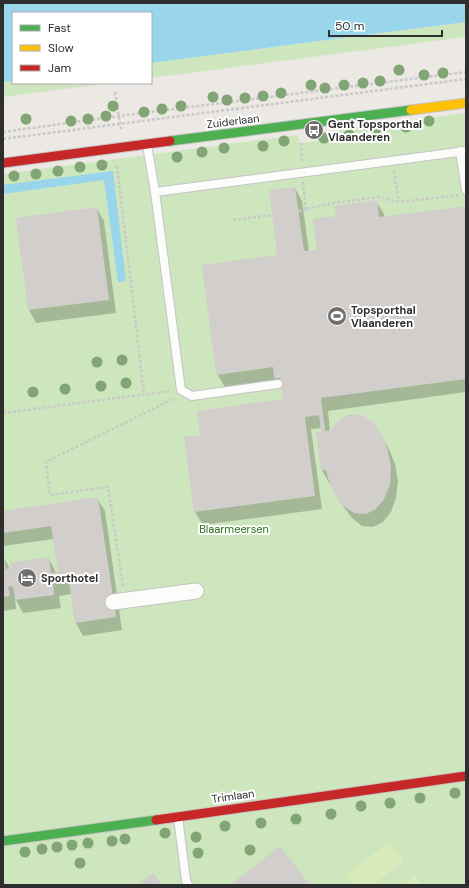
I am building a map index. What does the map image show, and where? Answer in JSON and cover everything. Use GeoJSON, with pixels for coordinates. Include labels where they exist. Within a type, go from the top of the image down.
{"type":"FeatureCollection","features":[{"type":"Feature","properties":{"kind":"street","name":"Zuiderlaan"},"geometry":{"type":"LineString","coordinates":[[3,163],[466,102]]}},
{"type":"Feature","properties":{"kind":"street"},"geometry":{"type":"LineString","coordinates":[[119,601],[196,591]]}},
{"type":"Feature","properties":{"kind":"street","name":"Trimlaan"},"geometry":{"type":"LineString","coordinates":[[3,841],[466,776]]}},
{"type":"Feature","properties":{"kind":"lane"},"geometry":{"type":"LineString","coordinates":[[147,145],[155,192],[181,390],[192,396],[278,384]]}},
{"type":"Feature","properties":{"kind":"lane"},"geometry":{"type":"LineString","coordinates":[[155,192],[463,151],[466,190]]}},
{"type":"Feature","properties":{"kind":"lane"},"geometry":{"type":"LineString","coordinates":[[178,816],[186,880],[188,885]]}},
{"type":"Feature","properties":{"kind":"path"},"geometry":{"type":"LineString","coordinates":[[3,132],[466,72]]}},
{"type":"Feature","properties":{"kind":"path"},"geometry":{"type":"LineString","coordinates":[[3,139],[466,79]]}},
{"type":"Feature","properties":{"kind":"path"},"geometry":{"type":"LineString","coordinates":[[116,92],[121,129]]}},
{"type":"Feature","properties":{"kind":"path"},"geometry":{"type":"LineString","coordinates":[[300,125],[302,172],[306,210]]}},
{"type":"Feature","properties":{"kind":"path"},"geometry":{"type":"LineString","coordinates":[[392,160],[399,202]]}},
{"type":"Feature","properties":{"kind":"path"},"geometry":{"type":"LineString","coordinates":[[116,162],[144,394]]}},
{"type":"Feature","properties":{"kind":"path"},"geometry":{"type":"LineString","coordinates":[[298,211],[334,203],[378,198],[399,202],[458,195]]}},
{"type":"Feature","properties":{"kind":"path"},"geometry":{"type":"LineString","coordinates":[[233,220],[272,215]]}},
{"type":"Feature","properties":{"kind":"path"},"geometry":{"type":"LineString","coordinates":[[3,413],[181,390]]}},
{"type":"Feature","properties":{"kind":"path"},"geometry":{"type":"LineString","coordinates":[[119,601],[108,487],[50,495],[46,462],[175,398],[181,390]]}},
{"type":"Feature","properties":{"kind":"green space"},"geometry":{"type":"Polygon","coordinates":[[[466,22],[466,37],[152,78],[152,63],[466,22]]]}},
{"type":"Feature","properties":{"kind":"green space"},"geometry":{"type":"Polygon","coordinates":[[[12,81],[12,84],[102,84],[3,97],[3,82],[12,81]]]}},
{"type":"Feature","properties":{"kind":"green space","name":"Blaarmeersen"},"geometry":{"type":"Polygon","coordinates":[[[466,113],[466,885],[3,885],[3,174],[298,135],[299,143],[318,141],[317,133],[466,113]]]}},
{"type":"Feature","properties":{"kind":"green space"},"geometry":{"type":"Polygon","coordinates":[[[389,842],[404,861],[373,885],[354,885],[346,875],[389,842]]]}},
{"type":"Feature","properties":{"kind":"green space"},"geometry":{"type":"Polygon","coordinates":[[[415,876],[423,885],[403,885],[415,876]]]}},
{"type":"Feature","properties":{"kind":"water"},"geometry":{"type":"Polygon","coordinates":[[[3,3],[466,3],[466,22],[152,63],[152,12],[12,12],[12,81],[3,82],[3,3]]]}},
{"type":"Feature","properties":{"kind":"water"},"geometry":{"type":"Polygon","coordinates":[[[113,171],[126,281],[118,282],[104,180],[3,194],[3,185],[113,171]]]}},
{"type":"Feature","properties":{"kind":"building","name":"Topsporthal Vlaanderen"},"geometry":{"type":"Polygon","coordinates":[[[295,187],[304,251],[317,250],[313,219],[336,216],[334,206],[377,200],[379,217],[466,206],[466,379],[321,398],[325,431],[331,430],[340,419],[350,414],[362,415],[373,422],[382,435],[388,450],[391,468],[390,485],[384,499],[376,509],[366,514],[354,513],[343,506],[334,493],[326,470],[321,470],[316,432],[321,432],[319,415],[305,417],[315,496],[194,512],[184,437],[200,435],[197,411],[283,399],[280,378],[274,378],[273,367],[216,375],[202,265],[277,255],[269,190],[295,187]]]}},
{"type":"Feature","properties":{"kind":"building"},"geometry":{"type":"Polygon","coordinates":[[[97,207],[109,300],[28,310],[16,218],[97,207]]]}},
{"type":"Feature","properties":{"kind":"building"},"geometry":{"type":"Polygon","coordinates":[[[98,497],[116,617],[75,623],[69,581],[53,583],[54,595],[15,600],[13,586],[8,587],[10,596],[3,597],[3,557],[6,569],[11,568],[10,563],[49,557],[51,573],[58,572],[51,526],[3,533],[3,511],[98,497]]]}},
{"type":"Feature","properties":{"kind":"building"},"geometry":{"type":"Polygon","coordinates":[[[280,846],[310,885],[230,885],[280,846]]]}},
{"type":"Feature","properties":{"kind":"building"},"geometry":{"type":"Polygon","coordinates":[[[153,873],[162,885],[138,885],[153,873]]]}},
{"type":"Feature","properties":{"kind":"traffic: fast"},"geometry":{"type":"LineString","coordinates":[[170,141],[411,110]]}},
{"type":"Feature","properties":{"kind":"traffic: fast"},"geometry":{"type":"LineString","coordinates":[[3,841],[156,820]]}},
{"type":"Feature","properties":{"kind":"traffic: slow"},"geometry":{"type":"LineString","coordinates":[[411,110],[466,103]]}},
{"type":"Feature","properties":{"kind":"traffic: jam"},"geometry":{"type":"LineString","coordinates":[[3,163],[170,141]]}},
{"type":"Feature","properties":{"kind":"traffic: jam"},"geometry":{"type":"LineString","coordinates":[[156,820],[466,776]]}},
{"type":"Feature","properties":{"kind":"place","name":"Gent Topsporthal Vlaanderen"},"geometry":{"type":"Point","coordinates":[314,130]}},
{"type":"Feature","properties":{"kind":"place","name":"Topsporthal Vlaanderen"},"geometry":{"type":"Point","coordinates":[337,316]}},
{"type":"Feature","properties":{"kind":"place","name":"Sporthotel"},"geometry":{"type":"Point","coordinates":[27,578]}}]}
